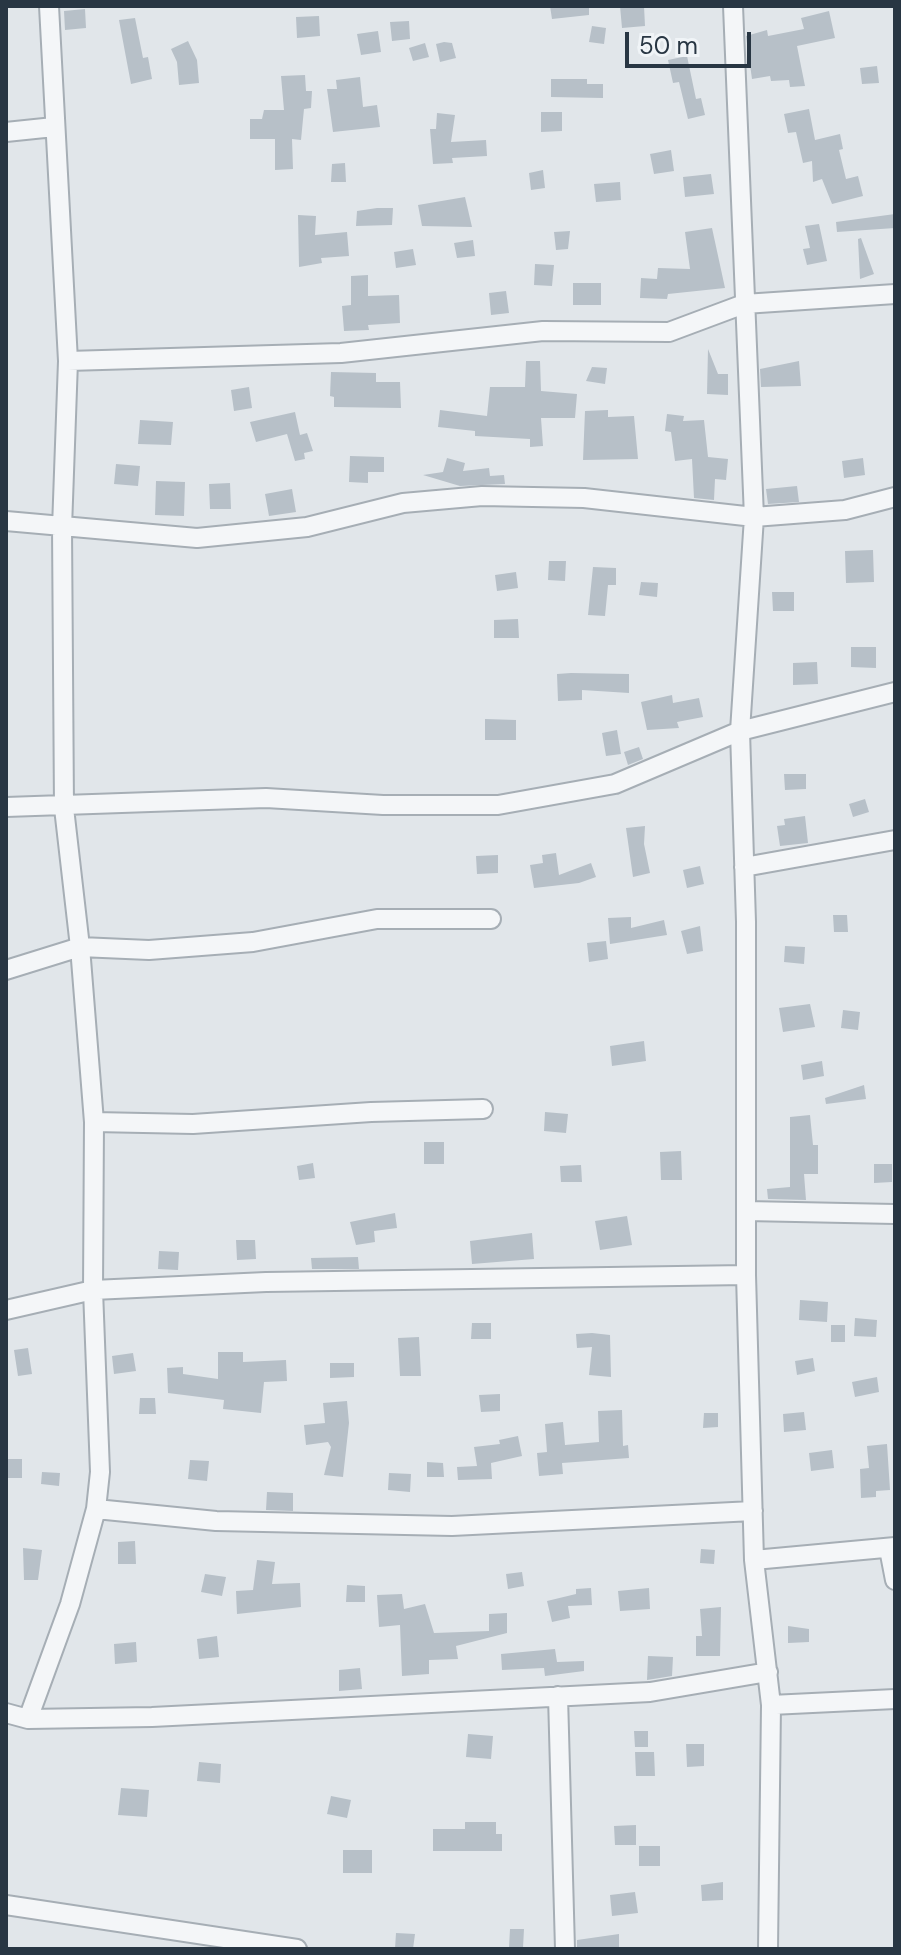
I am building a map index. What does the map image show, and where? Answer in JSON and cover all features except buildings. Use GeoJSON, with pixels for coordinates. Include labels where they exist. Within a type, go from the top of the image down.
{"type":"FeatureCollection","features":[{"type":"Feature","properties":{"kind":"street"},"geometry":{"type":"LineString","coordinates":[[28,1719],[70,1604],[96,1509],[100,1472],[93,1290],[94,1122],[80,947],[64,808],[62,528],[68,361],[49,6]]}},
{"type":"Feature","properties":{"kind":"street"},"geometry":{"type":"LineString","coordinates":[[733,6],[754,517],[740,731],[744,867],[746,1275],[754,1560],[771,1705],[768,1949]]}},
{"type":"Feature","properties":{"kind":"street"},"geometry":{"type":"LineString","coordinates":[[6,132],[54,127]]}},
{"type":"Feature","properties":{"kind":"street"},"geometry":{"type":"LineString","coordinates":[[68,361],[341,353],[543,331],[669,332],[744,304],[895,294]]}},
{"type":"Feature","properties":{"kind":"street"},"geometry":{"type":"LineString","coordinates":[[6,521],[197,538],[307,527],[403,503],[482,496],[584,498],[754,517],[845,510],[895,497]]}},
{"type":"Feature","properties":{"kind":"street"},"geometry":{"type":"LineString","coordinates":[[6,807],[64,808],[266,798],[383,805],[498,805],[615,784],[740,731],[895,692]]}},
{"type":"Feature","properties":{"kind":"street"},"geometry":{"type":"LineString","coordinates":[[744,867],[895,840]]}},
{"type":"Feature","properties":{"kind":"street"},"geometry":{"type":"LineString","coordinates":[[6,970],[80,947],[149,950],[253,942],[377,919],[491,919]]}},
{"type":"Feature","properties":{"kind":"street"},"geometry":{"type":"LineString","coordinates":[[94,1122],[193,1124],[371,1112],[483,1109]]}},
{"type":"Feature","properties":{"kind":"street"},"geometry":{"type":"LineString","coordinates":[[746,1211],[895,1214]]}},
{"type":"Feature","properties":{"kind":"street"},"geometry":{"type":"LineString","coordinates":[[6,1310],[93,1290],[280,1282],[746,1275]]}},
{"type":"Feature","properties":{"kind":"street"},"geometry":{"type":"LineString","coordinates":[[96,1509],[216,1521],[452,1526],[753,1511]]}},
{"type":"Feature","properties":{"kind":"street"},"geometry":{"type":"LineString","coordinates":[[754,1560],[892,1548],[895,1580]]}},
{"type":"Feature","properties":{"kind":"street"},"geometry":{"type":"LineString","coordinates":[[6,1713],[28,1719],[152,1717],[650,1692],[768,1672]]}},
{"type":"Feature","properties":{"kind":"street"},"geometry":{"type":"LineString","coordinates":[[558,1696],[565,1949]]}},
{"type":"Feature","properties":{"kind":"street"},"geometry":{"type":"LineString","coordinates":[[771,1705],[895,1699]]}},
{"type":"Feature","properties":{"kind":"street"},"geometry":{"type":"LineString","coordinates":[[6,1905],[297,1949]]}}]}
